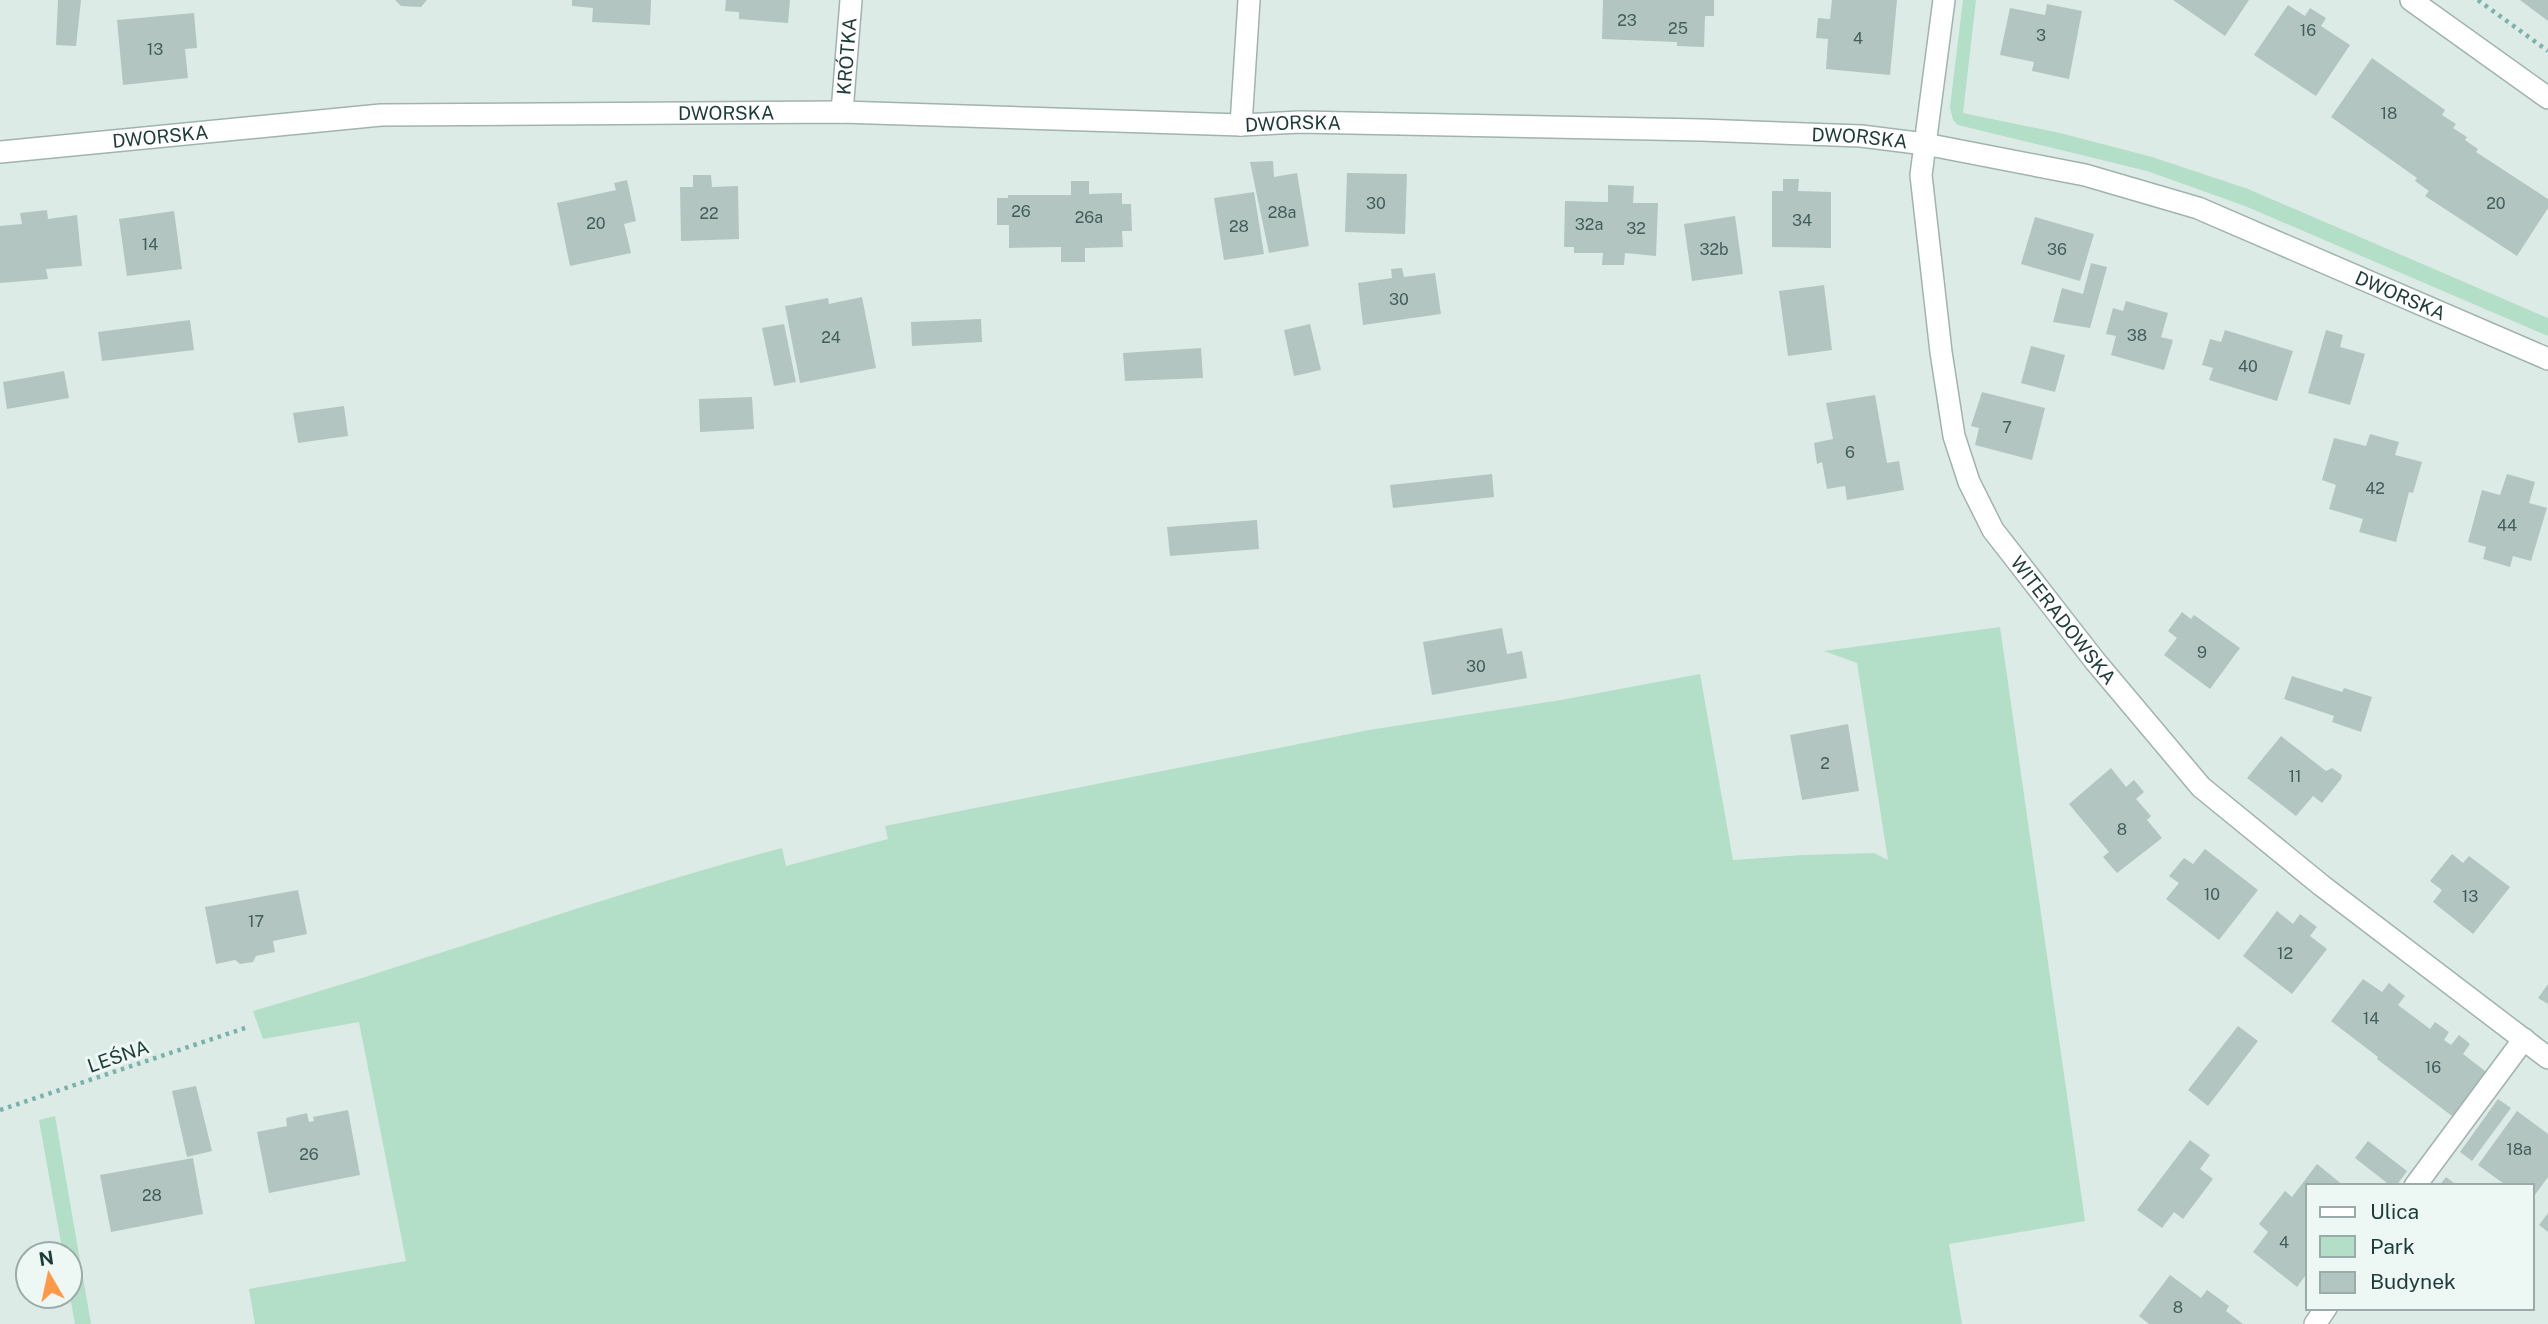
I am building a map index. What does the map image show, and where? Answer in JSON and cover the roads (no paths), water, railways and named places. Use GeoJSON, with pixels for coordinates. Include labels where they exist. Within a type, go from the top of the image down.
{"type":"FeatureCollection","features":[{"type":"Feature","properties":{"kind":"street","name":"KRÓTKA"},"geometry":{"type":"LineString","coordinates":[[842,111],[851,0]]}},
{"type":"Feature","properties":{"kind":"street"},"geometry":{"type":"LineString","coordinates":[[1241,125],[1249,0]]}},
{"type":"Feature","properties":{"kind":"street","name":"WITERADOWSKA"},"geometry":{"type":"LineString","coordinates":[[1944,0],[1921,175],[1941,352],[1954,436],[1969,482],[1993,530],[2095,661],[2201,786],[2321,885],[2548,1058]]}},
{"type":"Feature","properties":{"kind":"street"},"geometry":{"type":"LineString","coordinates":[[2411,0],[2548,99]]}},
{"type":"Feature","properties":{"kind":"street","name":"DWORSKA"},"geometry":{"type":"LineString","coordinates":[[0,152],[381,115],[842,111],[1241,125],[1300,122],[1861,136],[1925,144],[2085,175],[2198,208],[2548,359]]}},
{"type":"Feature","properties":{"kind":"street"},"geometry":{"type":"LineString","coordinates":[[2416,1184],[2524,1039]]}}]}
